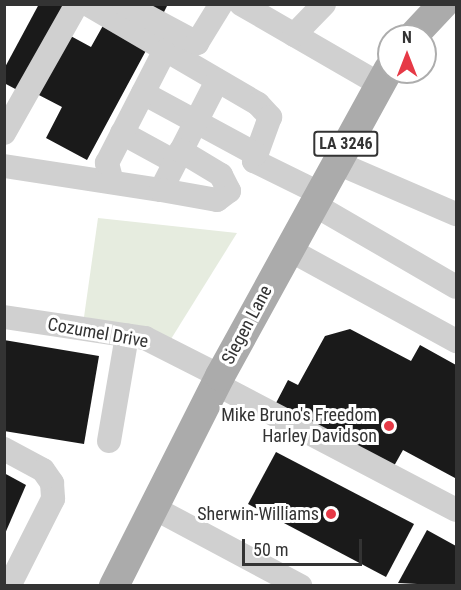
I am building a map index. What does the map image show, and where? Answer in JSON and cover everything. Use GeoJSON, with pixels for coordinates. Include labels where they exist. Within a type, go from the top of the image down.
{"type":"FeatureCollection","features":[{"type":"Feature","properties":{"kind":"main road"},"geometry":{"type":"LineString","coordinates":[[423,24],[436,7]]}},
{"type":"Feature","properties":{"kind":"main road","name":"Siegen Lane"},"geometry":{"type":"LineString","coordinates":[[114,585],[218,380],[380,84]]}},
{"type":"Feature","properties":{"kind":"street"},"geometry":{"type":"LineString","coordinates":[[4,133],[77,4]]}},
{"type":"Feature","properties":{"kind":"street"},"geometry":{"type":"LineString","coordinates":[[87,4],[164,52],[217,81],[270,117],[254,161],[456,287]]}},
{"type":"Feature","properties":{"kind":"street"},"geometry":{"type":"LineString","coordinates":[[124,4],[197,43],[221,4]]}},
{"type":"Feature","properties":{"kind":"street"},"geometry":{"type":"LineString","coordinates":[[241,4],[294,35],[377,73]]}},
{"type":"Feature","properties":{"kind":"street"},"geometry":{"type":"LineString","coordinates":[[294,35],[324,4]]}},
{"type":"Feature","properties":{"kind":"street"},"geometry":{"type":"LineString","coordinates":[[112,182],[107,163],[164,52]]}},
{"type":"Feature","properties":{"kind":"street"},"geometry":{"type":"LineString","coordinates":[[161,190],[217,81]]}},
{"type":"Feature","properties":{"kind":"street"},"geometry":{"type":"LineString","coordinates":[[143,93],[256,154]]}},
{"type":"Feature","properties":{"kind":"street"},"geometry":{"type":"LineString","coordinates":[[4,166],[217,200],[229,191],[221,175],[122,133]]}},
{"type":"Feature","properties":{"kind":"street"},"geometry":{"type":"LineString","coordinates":[[336,162],[456,214]]}},
{"type":"Feature","properties":{"kind":"street"},"geometry":{"type":"LineString","coordinates":[[288,249],[456,341]]}},
{"type":"Feature","properties":{"kind":"street","name":"Cozumel Drive"},"geometry":{"type":"LineString","coordinates":[[4,317],[145,338],[456,510]]}},
{"type":"Feature","properties":{"kind":"street"},"geometry":{"type":"LineString","coordinates":[[109,441],[127,336]]}},
{"type":"Feature","properties":{"kind":"street"},"geometry":{"type":"LineString","coordinates":[[4,449],[44,471],[52,491],[9,585]]}},
{"type":"Feature","properties":{"kind":"street"},"geometry":{"type":"LineString","coordinates":[[154,508],[300,585]]}},
{"type":"Feature","properties":{"kind":"shaded area"},"geometry":{"type":"Polygon","coordinates":[[[98,218],[237,233],[171,339],[84,317],[98,218]]]}},
{"type":"Feature","properties":{"kind":"building"},"geometry":{"type":"Polygon","coordinates":[[[39,4],[68,4],[21,92],[4,83],[4,69],[39,4]]]}},
{"type":"Feature","properties":{"kind":"building"},"geometry":{"type":"Polygon","coordinates":[[[133,4],[168,4],[161,18],[133,4]]]}},
{"type":"Feature","properties":{"kind":"building"},"geometry":{"type":"Polygon","coordinates":[[[105,22],[149,45],[87,160],[46,138],[62,107],[35,93],[67,34],[91,47],[105,22]]]}},
{"type":"Feature","properties":{"kind":"building","name":"Mike Bruno's Freedom Harley Davidson"},"geometry":{"type":"Polygon","coordinates":[[[350,329],[411,361],[420,345],[456,365],[455,478],[403,450],[394,466],[276,403],[288,380],[298,385],[325,336],[350,329]]]}},
{"type":"Feature","properties":{"kind":"building"},"geometry":{"type":"Polygon","coordinates":[[[4,340],[99,356],[84,444],[4,431],[4,340]]]}},
{"type":"Feature","properties":{"kind":"building","name":"Sherwin-Williams"},"geometry":{"type":"Polygon","coordinates":[[[276,452],[414,524],[386,577],[248,504],[276,452]]]}},
{"type":"Feature","properties":{"kind":"building"},"geometry":{"type":"Polygon","coordinates":[[[4,473],[26,485],[4,536],[4,473]]]}},
{"type":"Feature","properties":{"kind":"building"},"geometry":{"type":"Polygon","coordinates":[[[427,530],[456,546],[456,586],[398,583],[427,530]]]}},
{"type":"Feature","properties":{"kind":"place","name":"Mike Bruno's Freedom Harley Davidson"},"geometry":{"type":"Point","coordinates":[389,426]}},
{"type":"Feature","properties":{"kind":"place","name":"Sherwin-Williams"},"geometry":{"type":"Point","coordinates":[331,514]}}]}
